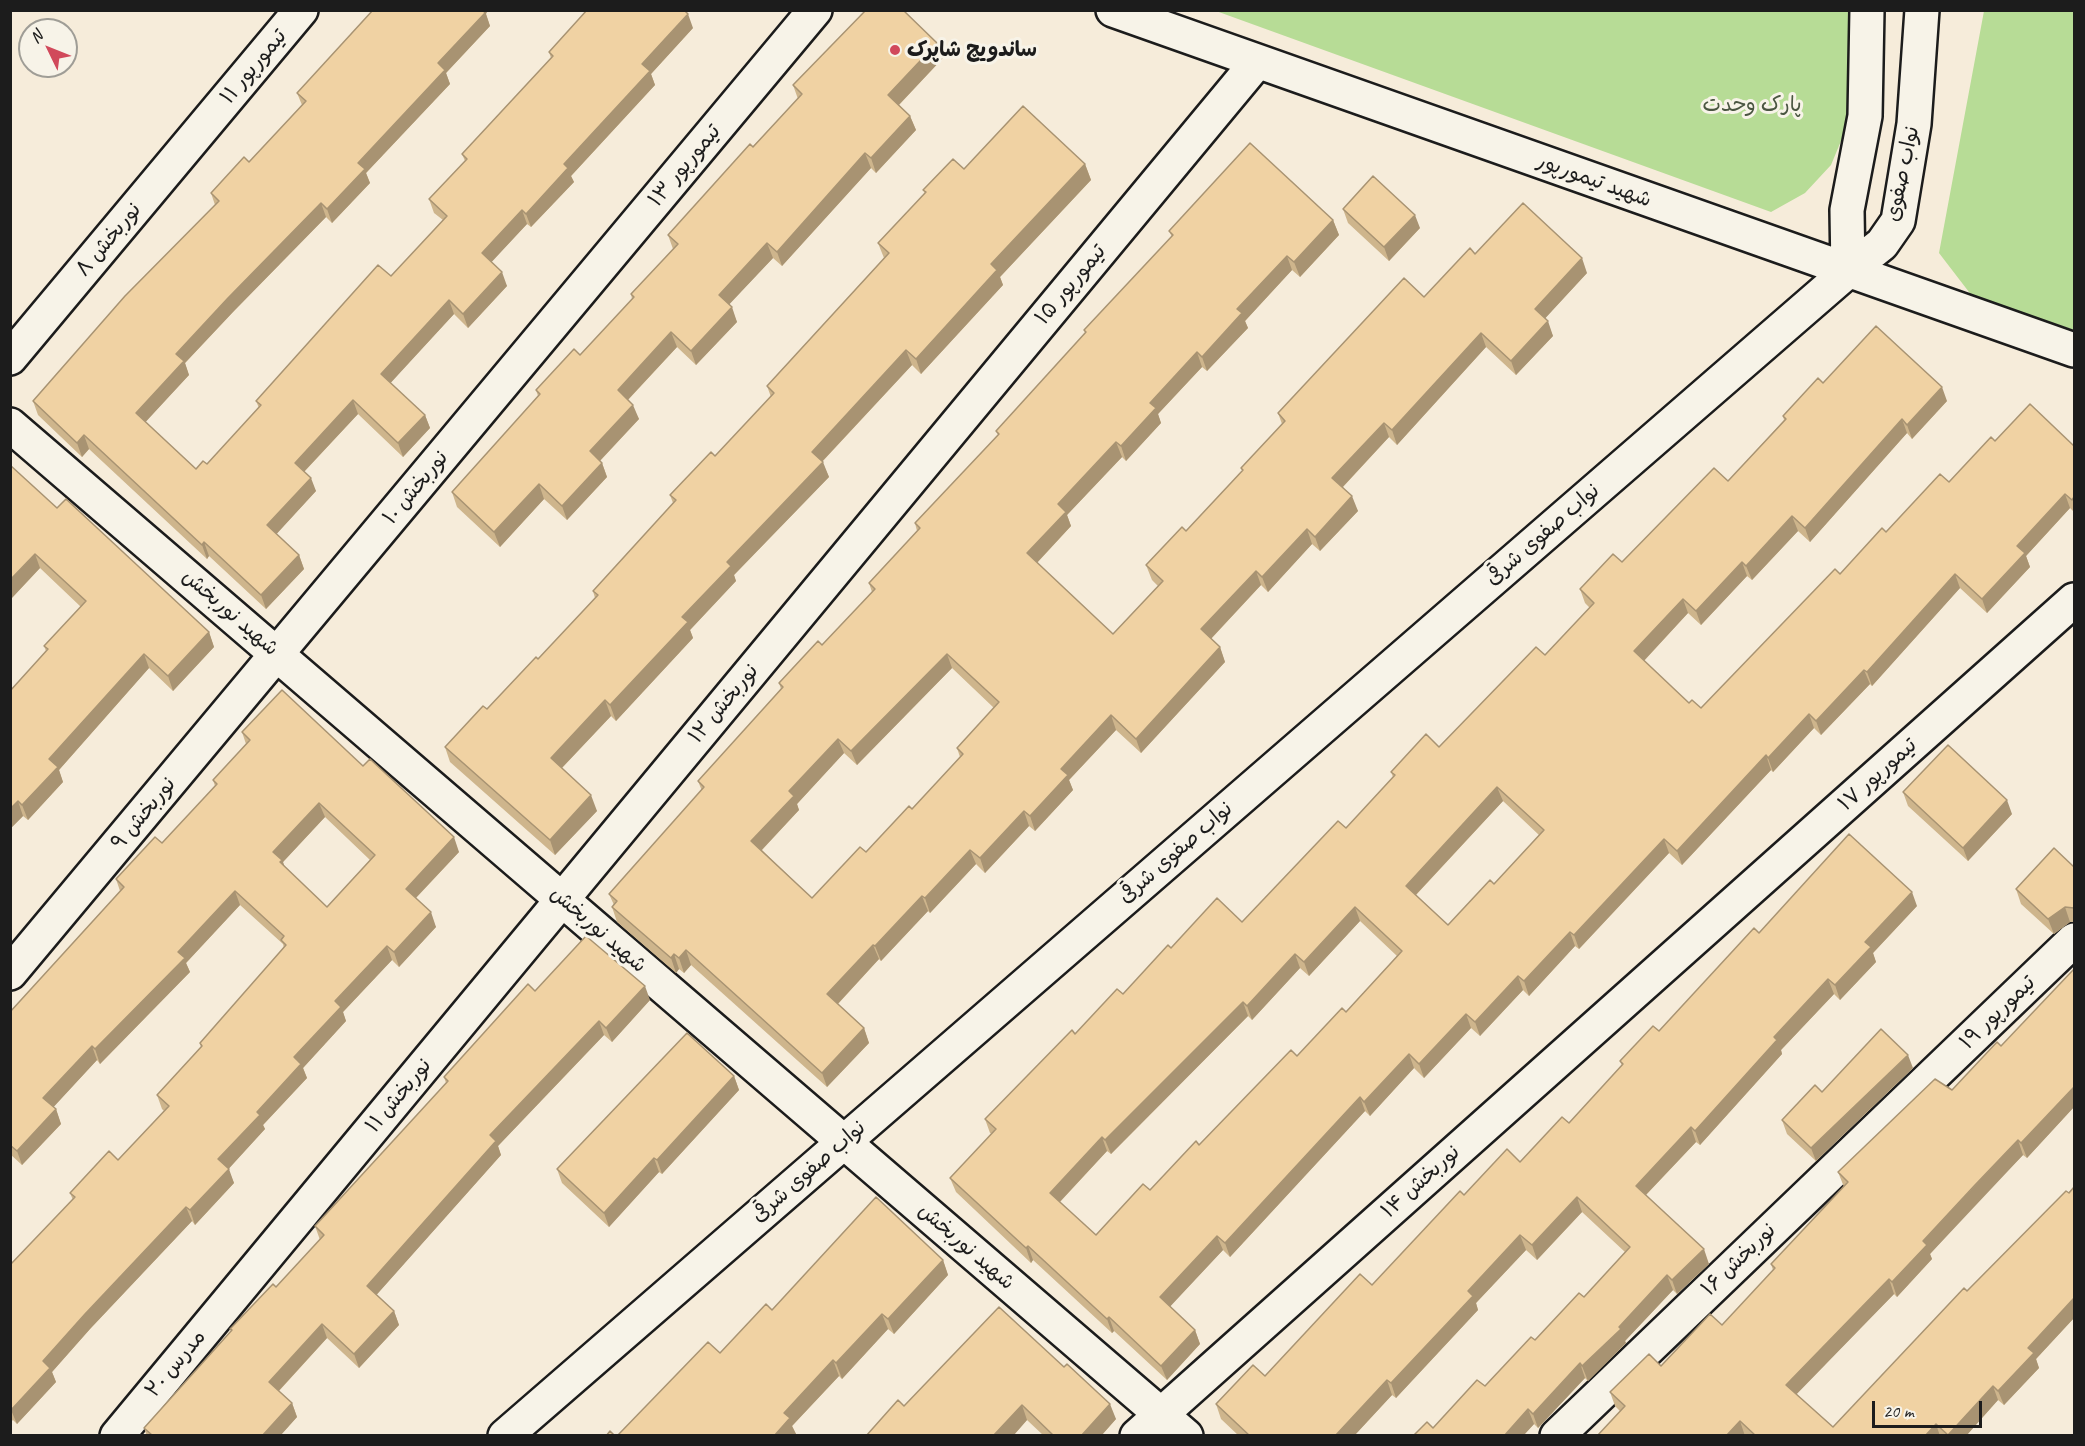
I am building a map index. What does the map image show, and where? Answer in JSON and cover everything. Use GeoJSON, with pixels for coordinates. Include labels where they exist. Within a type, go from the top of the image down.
{"type":"FeatureCollection","features":[{"type":"Feature","properties":{"kind":"street","name":"تیمورپور ۱۱"},"geometry":{"type":"LineString","coordinates":[[207,123],[301,10]]}},
{"type":"Feature","properties":{"kind":"street","name":"تیمورپور ۱۳"},"geometry":{"type":"LineString","coordinates":[[555,321],[815,10]]}},
{"type":"Feature","properties":{"kind":"street","name":"شهید تیمورپور"},"geometry":{"type":"LineString","coordinates":[[1113,10],[2074,350]]}},
{"type":"Feature","properties":{"kind":"street"},"geometry":{"type":"LineString","coordinates":[[1848,271],[1847,210],[1866,116],[1867,10]]}},
{"type":"Feature","properties":{"kind":"street","name":"نواب صفوی"},"geometry":{"type":"LineString","coordinates":[[1848,271],[1882,244],[1898,220],[1914,124],[1923,10]]}},
{"type":"Feature","properties":{"kind":"street","name":"تیمورپور ۱۵"},"geometry":{"type":"LineString","coordinates":[[886,509],[1257,62]]}},
{"type":"Feature","properties":{"kind":"street","name":"نوربخش ۸"},"geometry":{"type":"LineString","coordinates":[[10,358],[207,123]]}},
{"type":"Feature","properties":{"kind":"street","name":"نواب صفوی شرقی"},"geometry":{"type":"LineString","coordinates":[[505,1436],[1848,271]]}},
{"type":"Feature","properties":{"kind":"street","name":"نوربخش ۱۰"},"geometry":{"type":"LineString","coordinates":[[277,654],[555,321]]}},
{"type":"Feature","properties":{"kind":"street","name":"شهید نوربخش"},"geometry":{"type":"LineString","coordinates":[[10,425],[1186,1436]]}},
{"type":"Feature","properties":{"kind":"street","name":"نوربخش ۱۲"},"geometry":{"type":"LineString","coordinates":[[562,900],[886,509]]}},
{"type":"Feature","properties":{"kind":"street","name":"تیمورپور ۱۷"},"geometry":{"type":"LineString","coordinates":[[1682,950],[2074,600]]}},
{"type":"Feature","properties":{"kind":"street","name":"نوربخش ۹"},"geometry":{"type":"LineString","coordinates":[[10,973],[277,654]]}},
{"type":"Feature","properties":{"kind":"street","name":"نوربخش ۱۱"},"geometry":{"type":"LineString","coordinates":[[236,1292],[562,900]]}},
{"type":"Feature","properties":{"kind":"street","name":"تیمورپور ۱۹"},"geometry":{"type":"LineString","coordinates":[[1921,1085],[2074,940]]}},
{"type":"Feature","properties":{"kind":"street","name":"نوربخش ۱۴"},"geometry":{"type":"LineString","coordinates":[[1137,1436],[1682,950]]}},
{"type":"Feature","properties":{"kind":"street","name":"نوربخش ۱۶"},"geometry":{"type":"LineString","coordinates":[[1557,1436],[1921,1085]]}},
{"type":"Feature","properties":{"kind":"street","name":"مدرس ۲۰"},"geometry":{"type":"LineString","coordinates":[[117,1436],[236,1292]]}},
{"type":"Feature","properties":{"kind":"green space","name":"پارک وحدت"},"geometry":{"type":"Polygon","coordinates":[[[1216,11],[1856,11],[1846,129],[1831,165],[1805,193],[1771,212],[1216,11]]]}},
{"type":"Feature","properties":{"kind":"green space"},"geometry":{"type":"Polygon","coordinates":[[[1984,11],[2074,11],[2074,330],[1972,296],[1939,253],[1984,11]]]}},
{"type":"Feature","properties":{"kind":"building"},"geometry":{"type":"Polygon","coordinates":[[[373,10],[483,10],[485,13],[438,63],[445,70],[358,163],[365,169],[327,209],[321,203],[228,298],[176,354],[184,361],[136,413],[196,469],[203,461],[207,464],[261,405],[256,401],[378,265],[391,276],[447,216],[429,199],[467,159],[462,154],[553,56],[549,52],[587,10],[684,10],[688,14],[642,64],[650,71],[564,164],[568,168],[526,214],[522,210],[482,253],[502,272],[463,314],[449,300],[381,374],[425,415],[398,443],[353,400],[295,463],[311,478],[267,525],[299,555],[261,595],[204,542],[202,545],[84,435],[77,443],[33,401],[125,296],[219,201],[211,193],[244,157],[249,162],[306,101],[297,93],[373,10]]]}},
{"type":"Feature","properties":{"kind":"building"},"geometry":{"type":"Polygon","coordinates":[[[866,10],[903,10],[937,43],[888,95],[910,116],[871,158],[865,153],[777,252],[767,243],[719,295],[732,307],[691,351],[671,332],[618,390],[633,405],[590,451],[602,463],[562,506],[539,484],[494,532],[452,492],[540,394],[536,390],[574,349],[580,355],[634,297],[631,294],[678,244],[668,235],[750,144],[753,147],[802,94],[793,85],[866,10]]]}},
{"type":"Feature","properties":{"kind":"building"},"geometry":{"type":"Polygon","coordinates":[[[1023,106],[1085,164],[991,264],[997,270],[916,359],[906,350],[812,452],[823,462],[727,562],[731,566],[682,617],[688,622],[610,705],[605,700],[551,758],[591,795],[550,840],[445,747],[483,706],[487,709],[536,657],[538,659],[598,595],[593,591],[676,500],[670,495],[711,452],[715,456],[774,393],[767,386],[889,253],[878,243],[926,192],[923,190],[953,159],[964,169],[1023,106]]]}},
{"type":"Feature","properties":{"kind":"building"},"geometry":{"type":"Polygon","coordinates":[[[1250,143],[1333,220],[1294,262],[1287,256],[1237,309],[1242,313],[1202,357],[1197,352],[1150,403],[1156,408],[1121,446],[1116,442],[1058,504],[1066,512],[1027,553],[1113,634],[1163,581],[1146,565],[1182,527],[1186,531],[1243,470],[1241,468],[1285,421],[1278,413],[1404,278],[1424,297],[1470,248],[1475,254],[1523,203],[1582,258],[1535,309],[1548,321],[1511,361],[1481,333],[1392,430],[1384,423],[1332,478],[1352,496],[1315,537],[1307,529],[1262,577],[1256,571],[1201,629],[1220,647],[1136,739],[1111,715],[1061,769],[1068,775],[1030,816],[1024,811],[980,858],[970,850],[925,898],[922,896],[827,994],[864,1028],[822,1073],[686,950],[679,958],[674,954],[671,958],[612,907],[617,901],[609,894],[704,787],[698,781],[783,687],[779,683],[818,641],[822,645],[875,589],[869,583],[920,528],[915,523],[999,434],[996,431],[1086,332],[1084,330],[1173,235],[1169,231],[1250,143]],[[947,654],[851,751],[838,739],[789,791],[794,796],[751,841],[812,898],[860,847],[866,852],[909,806],[912,809],[963,754],[957,748],[999,702],[947,654]]]}},
{"type":"Feature","properties":{"kind":"building"},"geometry":{"type":"Polygon","coordinates":[[[1373,176],[1415,215],[1384,247],[1343,209],[1373,176]]]}},
{"type":"Feature","properties":{"kind":"building"},"geometry":{"type":"Polygon","coordinates":[[[1876,326],[1942,387],[1907,425],[1902,419],[1805,528],[1792,516],[1746,566],[1742,562],[1696,611],[1683,599],[1634,651],[1689,703],[1692,700],[1701,708],[1835,569],[1840,574],[1882,528],[1886,532],[1940,474],[1949,482],[1991,437],[1995,441],[2030,404],[2074,446],[2074,497],[2072,500],[2065,494],[2017,546],[2025,553],[1982,599],[1955,574],[1867,672],[1864,670],[1816,721],[1809,714],[1768,758],[1766,755],[1677,851],[1664,839],[1574,935],[1570,932],[1524,981],[1518,976],[1475,1022],[1466,1014],[1419,1064],[1409,1054],[1364,1102],[1360,1097],[1225,1243],[1217,1236],[1160,1297],[1195,1330],[1161,1366],[1109,1317],[1107,1319],[950,1178],[996,1129],[985,1119],[1072,1030],[1075,1034],[1117,989],[1123,994],[1168,945],[1171,948],[1217,898],[1242,922],[1338,821],[1346,828],[1395,775],[1391,772],[1426,734],[1439,747],[1536,647],[1545,655],[1594,603],[1580,589],[1613,554],[1622,562],[1714,468],[1728,481],[1786,419],[1783,416],[1818,378],[1823,383],[1876,326]],[[1497,787],[1406,886],[1448,925],[1490,880],[1494,884],[1544,830],[1497,787]],[[1355,907],[1304,962],[1295,954],[1247,1006],[1243,1002],[1105,1140],[1102,1137],[1050,1193],[1096,1235],[1143,1184],[1150,1190],[1196,1141],[1199,1145],[1291,1050],[1297,1056],[1342,1008],[1346,1012],[1402,951],[1355,907]]]}},
{"type":"Feature","properties":{"kind":"building"},"geometry":{"type":"Polygon","coordinates":[[[10,465],[57,508],[66,499],[209,632],[168,676],[144,654],[49,759],[58,767],[22,805],[18,801],[10,809],[10,691],[48,649],[44,646],[86,601],[35,554],[10,580],[10,465]]]}},
{"type":"Feature","properties":{"kind":"building"},"geometry":{"type":"Polygon","coordinates":[[[282,690],[363,766],[370,759],[454,837],[406,889],[431,912],[394,952],[387,946],[335,1001],[341,1007],[294,1057],[301,1064],[257,1112],[260,1115],[218,1159],[229,1169],[190,1210],[186,1207],[85,1314],[43,1361],[50,1368],[11,1410],[10,1265],[75,1197],[70,1193],[109,1151],[118,1160],[169,1106],[157,1095],[202,1046],[200,1043],[286,945],[281,940],[284,936],[235,891],[178,952],[185,958],[95,1049],[92,1046],[43,1098],[56,1109],[17,1151],[10,1145],[10,1012],[124,887],[116,879],[155,837],[162,843],[217,784],[213,780],[250,740],[242,732],[282,690]],[[319,803],[273,852],[282,860],[280,862],[327,907],[375,855],[319,803]]]}},
{"type":"Feature","properties":{"kind":"building"},"geometry":{"type":"Polygon","coordinates":[[[1948,745],[2007,800],[1963,848],[1903,792],[1948,745]]]}},
{"type":"Feature","properties":{"kind":"building"},"geometry":{"type":"Polygon","coordinates":[[[1849,834],[1912,892],[1865,942],[1871,947],[1835,985],[1828,979],[1774,1037],[1777,1040],[1695,1131],[1691,1127],[1636,1186],[1704,1249],[1672,1280],[1667,1275],[1619,1327],[1621,1329],[1582,1366],[1580,1363],[1533,1414],[1528,1409],[1504,1436],[1413,1436],[1427,1422],[1433,1428],[1477,1380],[1485,1386],[1531,1337],[1535,1340],[1579,1293],[1584,1297],[1630,1247],[1577,1197],[1532,1245],[1520,1235],[1468,1291],[1473,1296],[1391,1383],[1387,1380],[1335,1436],[1250,1436],[1216,1404],[1253,1365],[1265,1376],[1360,1274],[1372,1285],[1460,1191],[1464,1195],[1507,1149],[1520,1162],[1562,1117],[1569,1123],[1623,1064],[1620,1061],[1653,1026],[1659,1031],[1754,928],[1759,933],[1849,834]]]}},
{"type":"Feature","properties":{"kind":"building"},"geometry":{"type":"Polygon","coordinates":[[[2054,848],[2074,867],[2074,908],[2065,907],[2048,919],[2016,889],[2054,848]]]}},
{"type":"Feature","properties":{"kind":"building"},"geometry":{"type":"Polygon","coordinates":[[[586,936],[645,986],[606,1028],[599,1021],[490,1135],[496,1141],[367,1286],[394,1311],[354,1354],[322,1324],[269,1382],[292,1403],[262,1436],[151,1436],[144,1428],[232,1330],[230,1329],[273,1284],[276,1287],[324,1235],[315,1226],[448,1081],[444,1077],[528,984],[535,991],[586,936]]]}},
{"type":"Feature","properties":{"kind":"building"},"geometry":{"type":"Polygon","coordinates":[[[2074,969],[2074,1087],[2021,1143],[2018,1140],[1975,1185],[1923,1241],[1927,1245],[1892,1282],[1889,1279],[1786,1385],[1833,1427],[1964,1288],[1967,1291],[2066,1191],[2069,1193],[2074,1187],[2074,1298],[2028,1348],[2034,1353],[1998,1391],[1993,1386],[1948,1435],[1936,1424],[1925,1436],[1756,1436],[1740,1421],[1726,1436],[1597,1436],[1625,1406],[1610,1392],[1649,1354],[1661,1366],[1710,1314],[1722,1325],[1775,1268],[1771,1264],[1848,1182],[1838,1172],[1935,1079],[1952,1090],[1997,1042],[2001,1046],[2074,969]]]}},
{"type":"Feature","properties":{"kind":"building"},"geometry":{"type":"Polygon","coordinates":[[[1881,1029],[1908,1055],[1811,1148],[1782,1120],[1815,1085],[1822,1092],[1881,1029]]]}},
{"type":"Feature","properties":{"kind":"building"},"geometry":{"type":"Polygon","coordinates":[[[687,1033],[734,1076],[657,1160],[654,1158],[604,1213],[557,1169],[687,1033]]]}},
{"type":"Feature","properties":{"kind":"building"},"geometry":{"type":"Polygon","coordinates":[[[876,1197],[943,1260],[888,1319],[882,1314],[836,1363],[833,1360],[784,1413],[790,1418],[774,1436],[617,1436],[708,1342],[720,1353],[766,1304],[772,1310],[876,1197]]]}},
{"type":"Feature","properties":{"kind":"building"},"geometry":{"type":"Polygon","coordinates":[[[999,1307],[1064,1367],[1067,1364],[1110,1404],[1081,1436],[1054,1436],[1022,1405],[993,1436],[866,1436],[898,1400],[904,1406],[999,1307]]]}},
{"type":"Feature","properties":{"kind":"place","name":"ساندویچ شاپرک"},"geometry":{"type":"Point","coordinates":[895,50]}}]}
